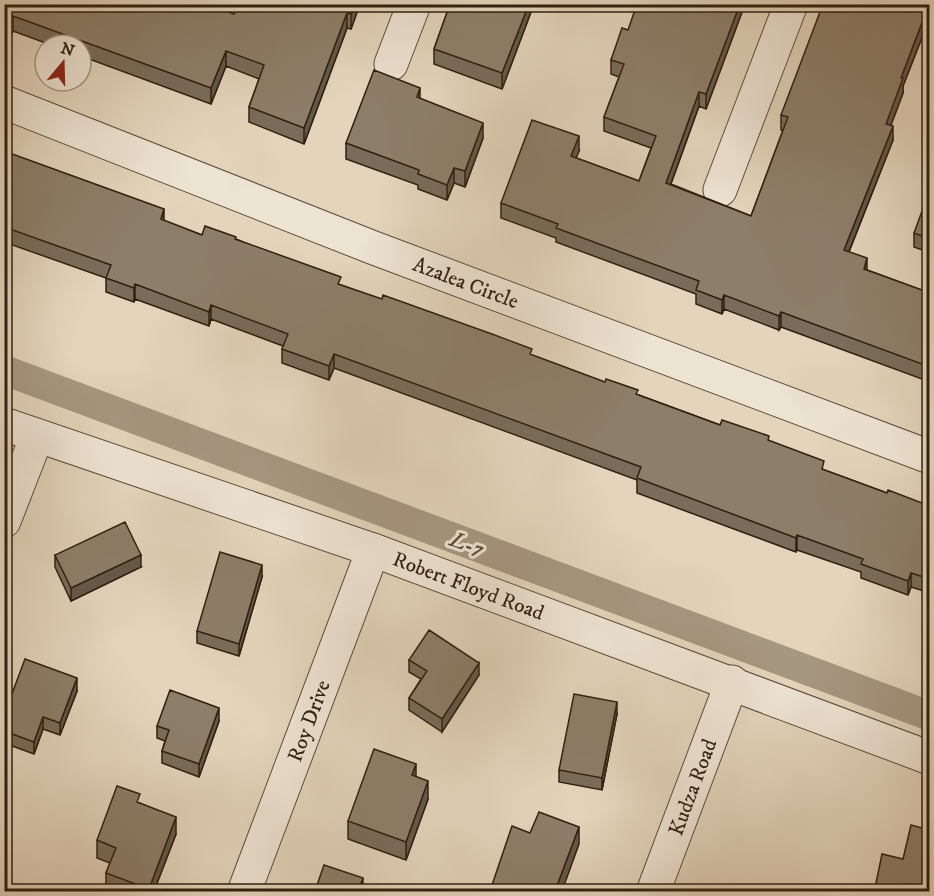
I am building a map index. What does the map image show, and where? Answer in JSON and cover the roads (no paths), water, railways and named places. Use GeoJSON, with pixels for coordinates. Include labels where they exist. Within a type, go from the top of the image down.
{"type":"FeatureCollection","features":[{"type":"Feature","properties":{"kind":"street"},"geometry":{"type":"LineString","coordinates":[[391,64],[414,4]]}},
{"type":"Feature","properties":{"kind":"street"},"geometry":{"type":"LineString","coordinates":[[720,190],[791,4]]}},
{"type":"Feature","properties":{"kind":"street","name":"Azalea Circle"},"geometry":{"type":"LineString","coordinates":[[4,102],[374,248],[930,457]]}},
{"type":"Feature","properties":{"kind":"street","name":"Robert Floyd Road"},"geometry":{"type":"LineString","coordinates":[[4,424],[373,550],[732,682],[930,758]]}},
{"type":"Feature","properties":{"kind":"street"},"geometry":{"type":"LineString","coordinates":[[4,521],[37,436]]}},
{"type":"Feature","properties":{"kind":"street","name":"Roy Drive"},"geometry":{"type":"LineString","coordinates":[[244,891],[373,550]]}},
{"type":"Feature","properties":{"kind":"street","name":"Kudza Road"},"geometry":{"type":"LineString","coordinates":[[653,891],[732,682]]}},
{"type":"Feature","properties":{"kind":"waterway","name":"L-7"},"geometry":{"type":"LineString","coordinates":[[4,370],[930,716]]}}]}
